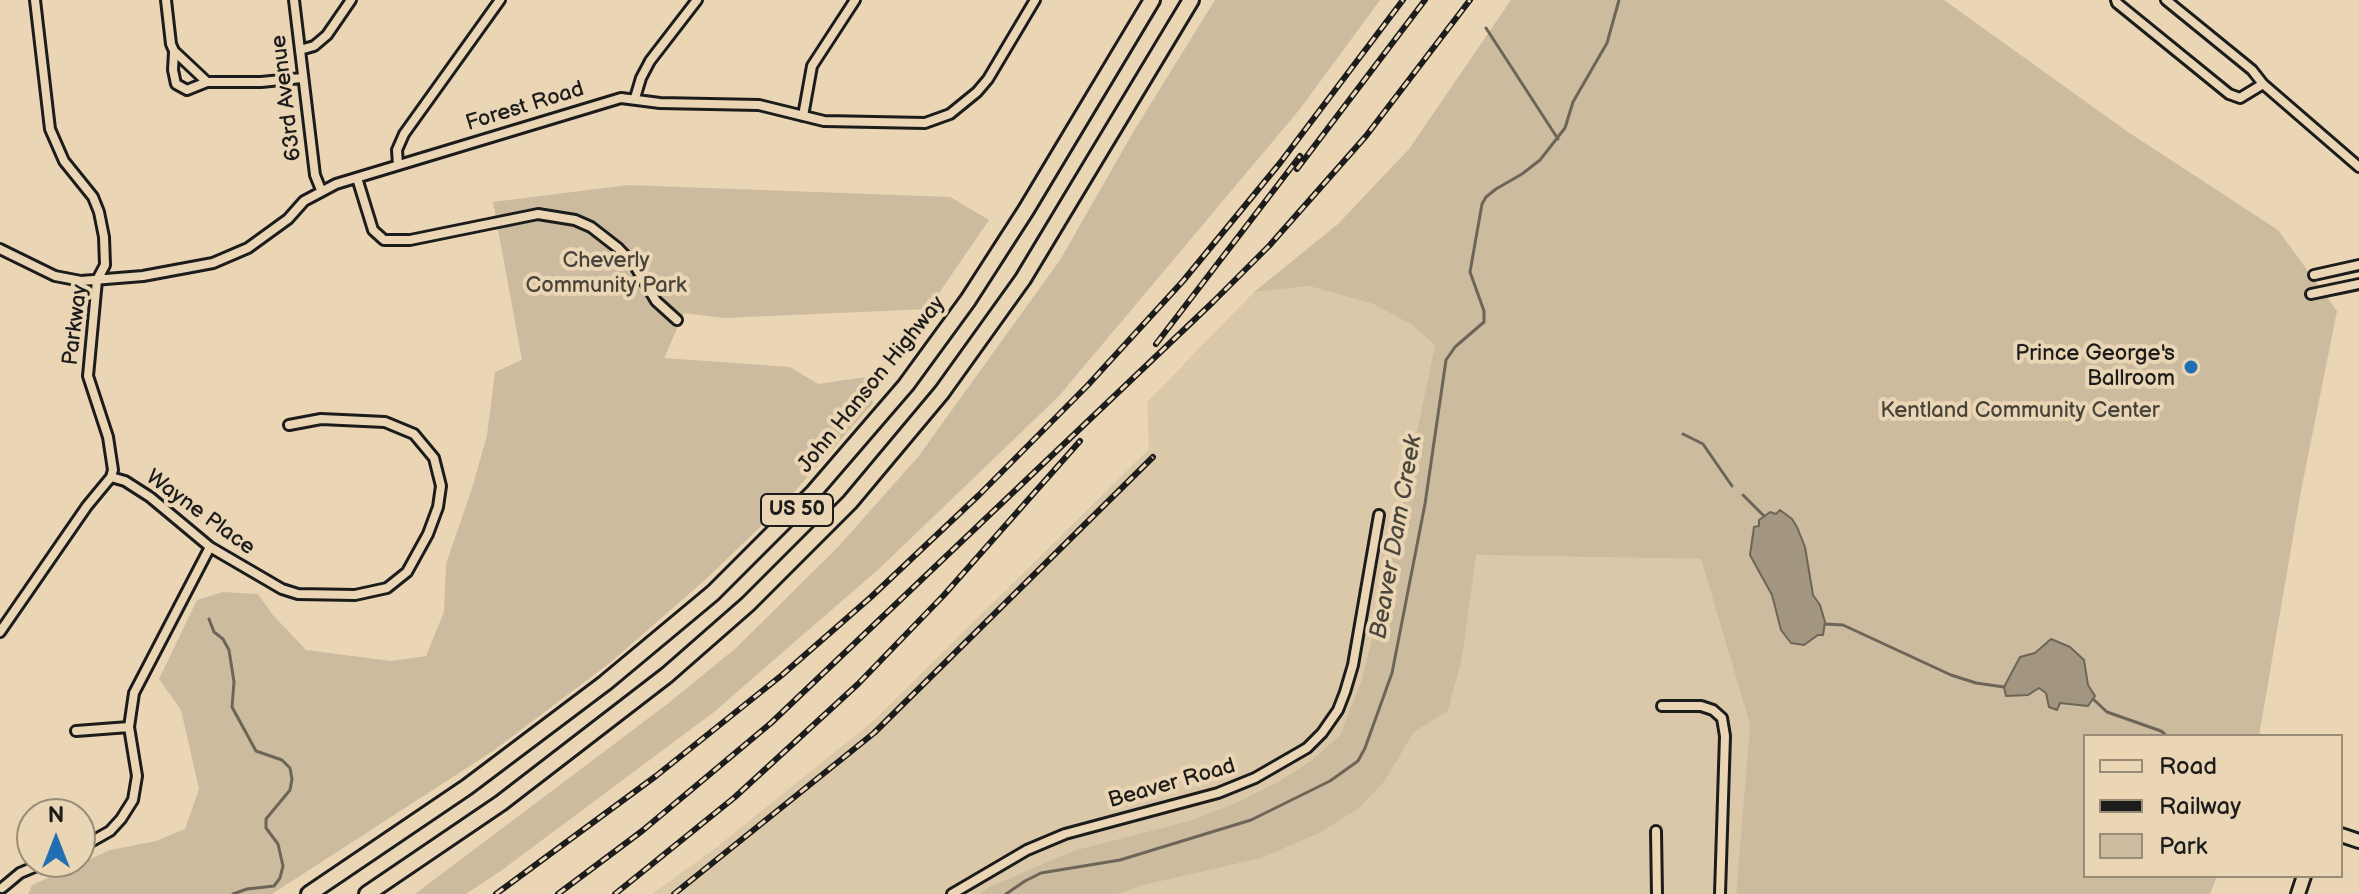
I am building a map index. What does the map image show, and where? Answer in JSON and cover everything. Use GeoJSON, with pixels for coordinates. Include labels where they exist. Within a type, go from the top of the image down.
{"type":"FeatureCollection","features":[{"type":"Feature","properties":{"kind":"highway","name":"John Hanson Highway"},"geometry":{"type":"LineString","coordinates":[[309,894],[467,787],[605,683],[713,593],[797,510],[883,412],[961,309],[1026,210],[1152,0]]}},
{"type":"Feature","properties":{"kind":"highway","name":"US 50"},"geometry":{"type":"LineString","coordinates":[[367,894],[501,803],[642,695],[721,629],[835,519],[920,420],[997,316],[1043,248],[1191,0]]}},
{"type":"Feature","properties":{"kind":"highway"},"geometry":{"type":"LineString","coordinates":[[1150,70],[1202,0]]}},
{"type":"Feature","properties":{"kind":"street","name":"Parkway"},"geometry":{"type":"LineString","coordinates":[[35,0],[50,129],[58,151],[93,197],[99,212],[105,265],[97,280],[88,376],[111,450],[111,477]]}},
{"type":"Feature","properties":{"kind":"street"},"geometry":{"type":"LineString","coordinates":[[166,0],[174,51],[207,82]]}},
{"type":"Feature","properties":{"kind":"street","name":"63rd Avenue"},"geometry":{"type":"LineString","coordinates":[[294,0],[315,175],[321,190]]}},
{"type":"Feature","properties":{"kind":"street"},"geometry":{"type":"LineString","coordinates":[[300,50],[314,46],[327,35],[351,0]]}},
{"type":"Feature","properties":{"kind":"street"},"geometry":{"type":"LineString","coordinates":[[398,165],[397,150],[404,134],[500,0]]}},
{"type":"Feature","properties":{"kind":"street"},"geometry":{"type":"LineString","coordinates":[[635,98],[650,61],[697,0]]}},
{"type":"Feature","properties":{"kind":"street"},"geometry":{"type":"LineString","coordinates":[[803,116],[812,66],[855,0]]}},
{"type":"Feature","properties":{"kind":"street","name":"Forest Road"},"geometry":{"type":"LineString","coordinates":[[1,252],[67,279],[97,280],[192,268],[228,258],[267,235],[288,219],[304,201],[321,190],[606,101],[635,98],[660,103],[759,105],[824,121],[908,124],[941,119],[969,101],[988,79],[1035,0]]}},
{"type":"Feature","properties":{"kind":"street"},"geometry":{"type":"LineString","coordinates":[[2116,0],[2229,94],[2240,98],[2253,93],[2263,84]]}},
{"type":"Feature","properties":{"kind":"street"},"geometry":{"type":"LineString","coordinates":[[2166,0],[2252,70],[2263,84],[2359,167]]}},
{"type":"Feature","properties":{"kind":"street"},"geometry":{"type":"LineString","coordinates":[[174,51],[176,84],[187,90],[207,82],[302,78]]}},
{"type":"Feature","properties":{"kind":"street"},"geometry":{"type":"LineString","coordinates":[[357,178],[373,230],[384,240],[410,240],[538,214],[575,220],[591,227],[635,266],[656,301],[677,320]]}},
{"type":"Feature","properties":{"kind":"street"},"geometry":{"type":"LineString","coordinates":[[2314,275],[2359,265]]}},
{"type":"Feature","properties":{"kind":"street"},"geometry":{"type":"LineString","coordinates":[[2311,294],[2359,284]]}},
{"type":"Feature","properties":{"kind":"street","name":"Wayne Place"},"geometry":{"type":"LineString","coordinates":[[111,477],[125,481],[150,497],[210,547],[272,583],[298,594],[373,593],[387,588],[407,572],[428,534],[440,497],[439,472],[425,446],[414,434],[385,422],[321,419],[289,425]]}},
{"type":"Feature","properties":{"kind":"street"},"geometry":{"type":"LineString","coordinates":[[0,632],[87,506],[111,477]]}},
{"type":"Feature","properties":{"kind":"street","name":"Beaver Road"},"geometry":{"type":"LineString","coordinates":[[952,894],[1027,850],[1065,834],[1218,793],[1255,778],[1307,748],[1330,722],[1345,692],[1353,665],[1379,515]]}},
{"type":"Feature","properties":{"kind":"street"},"geometry":{"type":"LineString","coordinates":[[96,839],[110,831],[128,811],[133,800],[137,776],[129,727],[131,703],[210,547]]}},
{"type":"Feature","properties":{"kind":"street"},"geometry":{"type":"LineString","coordinates":[[1662,706],[1708,708],[1718,713],[1724,725],[1720,894]]}},
{"type":"Feature","properties":{"kind":"street"},"geometry":{"type":"LineString","coordinates":[[76,731],[129,727]]}},
{"type":"Feature","properties":{"kind":"street"},"geometry":{"type":"LineString","coordinates":[[1656,831],[1657,894]]}},
{"type":"Feature","properties":{"kind":"street"},"geometry":{"type":"LineString","coordinates":[[2,888],[16,876]]}},
{"type":"Feature","properties":{"kind":"shaded area"},"geometry":{"type":"Polygon","coordinates":[[[1309,286],[1373,304],[1412,325],[1435,345],[1385,585],[1362,679],[1340,735],[1312,760],[1278,782],[1236,803],[1189,821],[1080,849],[987,888],[980,894],[652,894],[713,850],[872,722],[1149,449],[1147,402],[1254,292],[1309,286]]]}},
{"type":"Feature","properties":{"kind":"shaded area"},"geometry":{"type":"Polygon","coordinates":[[[1780,510],[1797,527],[1805,547],[1813,595],[1825,622],[1823,635],[1804,645],[1791,643],[1781,630],[1772,595],[1750,555],[1754,527],[1759,526],[1759,520],[1770,512],[1776,514],[1780,510]]]}},
{"type":"Feature","properties":{"kind":"shaded area"},"geometry":{"type":"Polygon","coordinates":[[[1475,555],[1701,559],[1750,725],[1736,894],[1118,894],[1261,858],[1320,833],[1359,808],[1384,782],[1414,732],[1448,711],[1462,658],[1475,555]]]}},
{"type":"Feature","properties":{"kind":"shaded area"},"geometry":{"type":"Polygon","coordinates":[[[2051,639],[2070,647],[2084,660],[2088,685],[2095,696],[2088,706],[2060,703],[2057,710],[2049,707],[2046,693],[2039,688],[2028,695],[2006,696],[2004,687],[2020,657],[2035,653],[2051,639]]]}},
{"type":"Feature","properties":{"kind":"green space"},"geometry":{"type":"Polygon","coordinates":[[[1215,0],[1380,0],[1300,109],[1059,396],[881,567],[714,712],[502,870],[466,894],[415,894],[666,705],[736,648],[838,547],[918,457],[1060,260],[1135,129],[1215,0]]]}},
{"type":"Feature","properties":{"kind":"green space","name":"Kentland Community Center"},"geometry":{"type":"Polygon","coordinates":[[[1511,0],[1944,0],[2128,132],[2278,230],[2337,311],[2300,496],[2259,734],[2083,734],[2083,878],[2216,878],[2210,894],[1736,894],[1750,725],[1701,559],[1476,555],[1462,658],[1448,711],[1414,732],[1384,782],[1359,808],[1320,833],[1261,858],[1118,894],[980,894],[987,888],[1076,850],[1189,821],[1236,803],[1278,782],[1312,760],[1340,735],[1362,679],[1385,585],[1435,345],[1412,325],[1373,304],[1309,286],[1254,292],[1338,224],[1409,149],[1511,0]]]}},
{"type":"Feature","properties":{"kind":"green space","name":"Cheverly Community Park"},"geometry":{"type":"Polygon","coordinates":[[[628,185],[950,197],[989,220],[928,309],[724,318],[684,313],[664,358],[790,367],[818,384],[866,377],[873,403],[781,507],[706,579],[611,662],[493,751],[272,894],[28,894],[32,885],[48,878],[96,878],[96,856],[110,850],[156,841],[185,829],[199,789],[181,710],[159,679],[197,600],[223,592],[258,594],[306,650],[391,661],[426,656],[444,612],[446,564],[487,435],[495,372],[522,360],[493,202],[628,185]]]}},
{"type":"Feature","properties":{"kind":"waterway","name":"Beaver Dam Creek"},"geometry":{"type":"LineString","coordinates":[[1006,894],[1041,873],[1120,860],[1251,820],[1330,781],[1358,761],[1392,673],[1425,504],[1446,360],[1455,347],[1484,322],[1484,311],[1470,272],[1482,204],[1496,189],[1540,160],[1565,128],[1573,102],[1607,43],[1619,0]]}},
{"type":"Feature","properties":{"kind":"waterway"},"geometry":{"type":"LineString","coordinates":[[1486,28],[1558,139]]}},
{"type":"Feature","properties":{"kind":"waterway"},"geometry":{"type":"LineString","coordinates":[[1683,434],[1703,444],[1732,486]]}},
{"type":"Feature","properties":{"kind":"waterway"},"geometry":{"type":"LineString","coordinates":[[1743,495],[1764,516]]}},
{"type":"Feature","properties":{"kind":"waterway"},"geometry":{"type":"LineString","coordinates":[[209,619],[214,632],[223,639],[229,650],[234,682],[232,707],[256,751],[282,760],[290,768],[292,779],[290,790],[266,819],[266,828],[278,844],[283,866],[280,878],[274,886],[233,894]]}},
{"type":"Feature","properties":{"kind":"waterway"},"geometry":{"type":"LineString","coordinates":[[1825,624],[1843,625],[1951,675],[2004,687]]}},
{"type":"Feature","properties":{"kind":"waterway"},"geometry":{"type":"LineString","coordinates":[[2093,699],[2107,712],[2165,734]]}},
{"type":"Feature","properties":{"kind":"railway"},"geometry":{"type":"LineString","coordinates":[[496,894],[656,776],[782,675],[871,597],[979,495],[1088,385],[1183,281],[1280,163],[1403,0]]}},
{"type":"Feature","properties":{"kind":"railway"},"geometry":{"type":"LineString","coordinates":[[1297,169],[1425,0]]}},
{"type":"Feature","properties":{"kind":"railway"},"geometry":{"type":"LineString","coordinates":[[558,894],[642,831],[771,723],[1213,302],[1269,246],[1366,136],[1470,0]]}},
{"type":"Feature","properties":{"kind":"railway"},"geometry":{"type":"LineString","coordinates":[[1156,344],[1300,156]]}},
{"type":"Feature","properties":{"kind":"railway"},"geometry":{"type":"LineString","coordinates":[[615,894],[735,797],[858,684],[944,595],[1080,441]]}},
{"type":"Feature","properties":{"kind":"railway"},"geometry":{"type":"LineString","coordinates":[[674,894],[874,733],[1153,457]]}},
{"type":"Feature","properties":{"kind":"place","name":"Prince George's Ballroom"},"geometry":{"type":"Point","coordinates":[2191,367]}}]}
